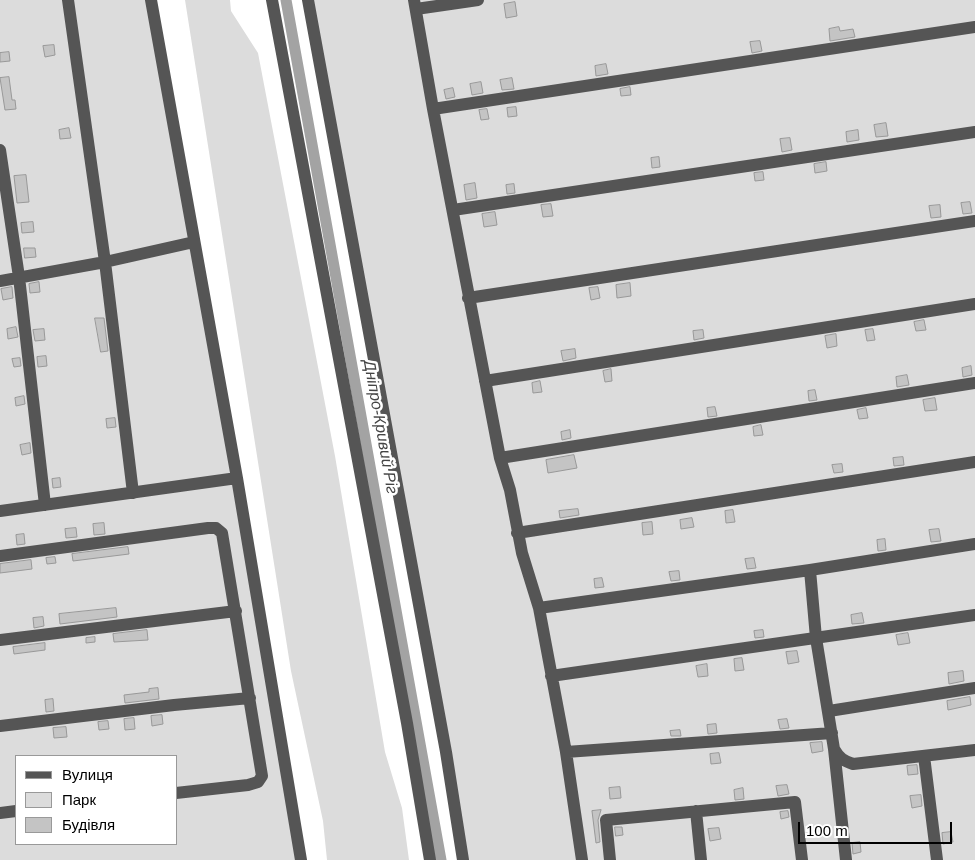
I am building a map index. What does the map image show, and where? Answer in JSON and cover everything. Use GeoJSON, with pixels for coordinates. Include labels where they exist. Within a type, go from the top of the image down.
{"type":"FeatureCollection","features":[{"type":"Feature","properties":{"kind":"street"},"geometry":{"type":"LineString","coordinates":[[68,0],[105,262],[133,493]]}},
{"type":"Feature","properties":{"kind":"street"},"geometry":{"type":"LineString","coordinates":[[151,0],[237,478],[301,860]]}},
{"type":"Feature","properties":{"kind":"street"},"geometry":{"type":"LineString","coordinates":[[272,0],[407,723],[430,860]]}},
{"type":"Feature","properties":{"kind":"street"},"geometry":{"type":"LineString","coordinates":[[308,0],[392,471],[444,742],[463,860]]}},
{"type":"Feature","properties":{"kind":"street"},"geometry":{"type":"LineString","coordinates":[[478,0],[415,5],[468,298],[500,458],[510,490],[517,533],[539,608],[566,752],[582,860]]}},
{"type":"Feature","properties":{"kind":"street"},"geometry":{"type":"LineString","coordinates":[[433,109],[975,27]]}},
{"type":"Feature","properties":{"kind":"street"},"geometry":{"type":"LineString","coordinates":[[453,210],[975,132]]}},
{"type":"Feature","properties":{"kind":"street"},"geometry":{"type":"LineString","coordinates":[[0,150],[19,278],[45,505]]}},
{"type":"Feature","properties":{"kind":"street"},"geometry":{"type":"LineString","coordinates":[[468,298],[975,221]]}},
{"type":"Feature","properties":{"kind":"street"},"geometry":{"type":"LineString","coordinates":[[0,281],[105,262],[194,242]]}},
{"type":"Feature","properties":{"kind":"street"},"geometry":{"type":"LineString","coordinates":[[485,381],[975,304]]}},
{"type":"Feature","properties":{"kind":"street"},"geometry":{"type":"LineString","coordinates":[[500,458],[975,383]]}},
{"type":"Feature","properties":{"kind":"street"},"geometry":{"type":"LineString","coordinates":[[517,533],[975,462]]}},
{"type":"Feature","properties":{"kind":"street"},"geometry":{"type":"LineString","coordinates":[[0,511],[237,478]]}},
{"type":"Feature","properties":{"kind":"street"},"geometry":{"type":"LineString","coordinates":[[0,556],[216,528],[222,533],[262,776],[258,782],[248,785],[178,793]]}},
{"type":"Feature","properties":{"kind":"street"},"geometry":{"type":"LineString","coordinates":[[539,608],[810,570],[975,544]]}},
{"type":"Feature","properties":{"kind":"street"},"geometry":{"type":"LineString","coordinates":[[810,570],[816,638],[832,732],[846,860]]}},
{"type":"Feature","properties":{"kind":"street"},"geometry":{"type":"LineString","coordinates":[[0,640],[236,611]]}},
{"type":"Feature","properties":{"kind":"street"},"geometry":{"type":"LineString","coordinates":[[551,676],[975,615]]}},
{"type":"Feature","properties":{"kind":"street"},"geometry":{"type":"LineString","coordinates":[[829,711],[975,688]]}},
{"type":"Feature","properties":{"kind":"street"},"geometry":{"type":"LineString","coordinates":[[0,726],[250,696],[273,689]]}},
{"type":"Feature","properties":{"kind":"street"},"geometry":{"type":"LineString","coordinates":[[566,752],[832,732]]}},
{"type":"Feature","properties":{"kind":"street"},"geometry":{"type":"LineString","coordinates":[[834,748],[844,761],[853,764],[975,750]]}},
{"type":"Feature","properties":{"kind":"street"},"geometry":{"type":"LineString","coordinates":[[924,756],[937,860]]}},
{"type":"Feature","properties":{"kind":"street"},"geometry":{"type":"LineString","coordinates":[[610,860],[606,820],[795,802],[802,860]]}},
{"type":"Feature","properties":{"kind":"street"},"geometry":{"type":"LineString","coordinates":[[0,813],[15,811]]}},
{"type":"Feature","properties":{"kind":"street"},"geometry":{"type":"LineString","coordinates":[[696,811],[701,860]]}},
{"type":"Feature","properties":{"kind":"green space"},"geometry":{"type":"Polygon","coordinates":[[[0,0],[151,0],[301,860],[0,860],[0,0]]]}},
{"type":"Feature","properties":{"kind":"green space"},"geometry":{"type":"Polygon","coordinates":[[[185,0],[230,0],[231,11],[258,53],[335,456],[385,752],[402,808],[409,860],[327,860],[323,821],[291,671],[185,0]]]}},
{"type":"Feature","properties":{"kind":"green space"},"geometry":{"type":"Polygon","coordinates":[[[308,0],[975,0],[975,860],[463,860],[308,0]]]}},
{"type":"Feature","properties":{"kind":"building"},"geometry":{"type":"Polygon","coordinates":[[[515,2],[517,16],[506,18],[504,4],[515,2]]]}},
{"type":"Feature","properties":{"kind":"building"},"geometry":{"type":"Polygon","coordinates":[[[839,27],[840,31],[853,29],[855,37],[830,41],[829,29],[839,27]]]}},
{"type":"Feature","properties":{"kind":"building"},"geometry":{"type":"Polygon","coordinates":[[[760,41],[762,51],[752,53],[750,42],[760,41]]]}},
{"type":"Feature","properties":{"kind":"building"},"geometry":{"type":"Polygon","coordinates":[[[54,45],[55,55],[45,57],[43,46],[54,45]]]}},
{"type":"Feature","properties":{"kind":"building"},"geometry":{"type":"Polygon","coordinates":[[[9,52],[10,61],[0,62],[0,53],[9,52]]]}},
{"type":"Feature","properties":{"kind":"building"},"geometry":{"type":"Polygon","coordinates":[[[606,64],[608,74],[596,76],[595,66],[606,64]]]}},
{"type":"Feature","properties":{"kind":"building"},"geometry":{"type":"Polygon","coordinates":[[[9,77],[12,100],[15,100],[16,109],[5,110],[0,78],[9,77]]]}},
{"type":"Feature","properties":{"kind":"building"},"geometry":{"type":"Polygon","coordinates":[[[512,78],[514,89],[502,90],[500,80],[512,78]]]}},
{"type":"Feature","properties":{"kind":"building"},"geometry":{"type":"Polygon","coordinates":[[[481,82],[483,93],[472,95],[470,84],[481,82]]]}},
{"type":"Feature","properties":{"kind":"building"},"geometry":{"type":"Polygon","coordinates":[[[630,87],[631,95],[621,96],[620,89],[630,87]]]}},
{"type":"Feature","properties":{"kind":"building"},"geometry":{"type":"Polygon","coordinates":[[[453,88],[455,97],[446,99],[444,90],[453,88]]]}},
{"type":"Feature","properties":{"kind":"building"},"geometry":{"type":"Polygon","coordinates":[[[516,107],[517,116],[508,117],[507,108],[516,107]]]}},
{"type":"Feature","properties":{"kind":"building"},"geometry":{"type":"Polygon","coordinates":[[[487,109],[489,119],[481,120],[479,110],[487,109]]]}},
{"type":"Feature","properties":{"kind":"building"},"geometry":{"type":"Polygon","coordinates":[[[886,123],[888,136],[876,137],[874,125],[886,123]]]}},
{"type":"Feature","properties":{"kind":"building"},"geometry":{"type":"Polygon","coordinates":[[[69,128],[71,138],[60,139],[59,130],[69,128]]]}},
{"type":"Feature","properties":{"kind":"building"},"geometry":{"type":"Polygon","coordinates":[[[858,130],[859,140],[847,142],[846,132],[858,130]]]}},
{"type":"Feature","properties":{"kind":"building"},"geometry":{"type":"Polygon","coordinates":[[[790,138],[792,150],[782,152],[780,139],[790,138]]]}},
{"type":"Feature","properties":{"kind":"building"},"geometry":{"type":"Polygon","coordinates":[[[659,157],[660,167],[652,168],[651,158],[659,157]]]}},
{"type":"Feature","properties":{"kind":"building"},"geometry":{"type":"Polygon","coordinates":[[[826,162],[827,171],[815,173],[814,164],[826,162]]]}},
{"type":"Feature","properties":{"kind":"building"},"geometry":{"type":"Polygon","coordinates":[[[763,172],[764,180],[755,181],[754,173],[763,172]]]}},
{"type":"Feature","properties":{"kind":"building"},"geometry":{"type":"Polygon","coordinates":[[[26,175],[29,202],[17,203],[14,176],[26,175]]]}},
{"type":"Feature","properties":{"kind":"building"},"geometry":{"type":"Polygon","coordinates":[[[475,183],[477,198],[466,200],[464,185],[475,183]]]}},
{"type":"Feature","properties":{"kind":"building"},"geometry":{"type":"Polygon","coordinates":[[[514,184],[515,193],[507,194],[506,185],[514,184]]]}},
{"type":"Feature","properties":{"kind":"building"},"geometry":{"type":"Polygon","coordinates":[[[970,202],[972,213],[963,214],[961,203],[970,202]]]}},
{"type":"Feature","properties":{"kind":"building"},"geometry":{"type":"Polygon","coordinates":[[[551,204],[553,216],[543,217],[541,205],[551,204]]]}},
{"type":"Feature","properties":{"kind":"building"},"geometry":{"type":"Polygon","coordinates":[[[940,205],[941,217],[931,218],[929,206],[940,205]]]}},
{"type":"Feature","properties":{"kind":"building"},"geometry":{"type":"Polygon","coordinates":[[[495,212],[497,225],[484,227],[482,214],[495,212]]]}},
{"type":"Feature","properties":{"kind":"building"},"geometry":{"type":"Polygon","coordinates":[[[33,222],[34,232],[22,233],[21,223],[33,222]]]}},
{"type":"Feature","properties":{"kind":"building"},"geometry":{"type":"Polygon","coordinates":[[[24,248],[35,248],[36,257],[25,258],[24,248]]]}},
{"type":"Feature","properties":{"kind":"building"},"geometry":{"type":"Polygon","coordinates":[[[39,282],[40,292],[30,293],[29,284],[39,282]]]}},
{"type":"Feature","properties":{"kind":"building"},"geometry":{"type":"Polygon","coordinates":[[[630,283],[631,296],[617,298],[616,285],[630,283]]]}},
{"type":"Feature","properties":{"kind":"building"},"geometry":{"type":"Polygon","coordinates":[[[12,287],[13,298],[3,300],[1,289],[12,287]]]}},
{"type":"Feature","properties":{"kind":"building"},"geometry":{"type":"Polygon","coordinates":[[[598,287],[600,298],[591,300],[589,288],[598,287]]]}},
{"type":"Feature","properties":{"kind":"building"},"geometry":{"type":"Polygon","coordinates":[[[95,318],[104,318],[108,351],[101,352],[95,318]]]}},
{"type":"Feature","properties":{"kind":"building"},"geometry":{"type":"Polygon","coordinates":[[[924,320],[926,330],[916,331],[914,322],[924,320]]]}},
{"type":"Feature","properties":{"kind":"building"},"geometry":{"type":"Polygon","coordinates":[[[16,327],[18,337],[8,339],[7,329],[16,327]]]}},
{"type":"Feature","properties":{"kind":"building"},"geometry":{"type":"Polygon","coordinates":[[[44,329],[45,340],[35,341],[33,330],[44,329]]]}},
{"type":"Feature","properties":{"kind":"building"},"geometry":{"type":"Polygon","coordinates":[[[873,329],[875,340],[867,341],[865,330],[873,329]]]}},
{"type":"Feature","properties":{"kind":"building"},"geometry":{"type":"Polygon","coordinates":[[[703,330],[704,338],[694,340],[693,331],[703,330]]]}},
{"type":"Feature","properties":{"kind":"building"},"geometry":{"type":"Polygon","coordinates":[[[836,334],[837,346],[827,348],[825,336],[836,334]]]}},
{"type":"Feature","properties":{"kind":"building"},"geometry":{"type":"Polygon","coordinates":[[[575,349],[576,358],[563,361],[561,351],[575,349]]]}},
{"type":"Feature","properties":{"kind":"building"},"geometry":{"type":"Polygon","coordinates":[[[46,356],[47,366],[38,367],[37,357],[46,356]]]}},
{"type":"Feature","properties":{"kind":"building"},"geometry":{"type":"Polygon","coordinates":[[[20,358],[21,366],[14,367],[12,359],[20,358]]]}},
{"type":"Feature","properties":{"kind":"building"},"geometry":{"type":"Polygon","coordinates":[[[971,366],[972,375],[963,377],[962,368],[971,366]]]}},
{"type":"Feature","properties":{"kind":"building"},"geometry":{"type":"Polygon","coordinates":[[[611,369],[612,381],[605,382],[603,371],[611,369]]]}},
{"type":"Feature","properties":{"kind":"building"},"geometry":{"type":"Polygon","coordinates":[[[907,375],[909,385],[897,387],[896,377],[907,375]]]}},
{"type":"Feature","properties":{"kind":"building"},"geometry":{"type":"Polygon","coordinates":[[[540,381],[542,392],[533,393],[532,383],[540,381]]]}},
{"type":"Feature","properties":{"kind":"building"},"geometry":{"type":"Polygon","coordinates":[[[815,390],[817,400],[809,401],[808,391],[815,390]]]}},
{"type":"Feature","properties":{"kind":"building"},"geometry":{"type":"Polygon","coordinates":[[[24,396],[25,404],[16,406],[15,398],[24,396]]]}},
{"type":"Feature","properties":{"kind":"building"},"geometry":{"type":"Polygon","coordinates":[[[935,398],[937,410],[925,411],[923,400],[935,398]]]}},
{"type":"Feature","properties":{"kind":"building"},"geometry":{"type":"Polygon","coordinates":[[[715,407],[717,416],[708,417],[707,408],[715,407]]]}},
{"type":"Feature","properties":{"kind":"building"},"geometry":{"type":"Polygon","coordinates":[[[866,408],[868,418],[859,419],[857,410],[866,408]]]}},
{"type":"Feature","properties":{"kind":"building"},"geometry":{"type":"Polygon","coordinates":[[[115,418],[116,427],[107,428],[106,419],[115,418]]]}},
{"type":"Feature","properties":{"kind":"building"},"geometry":{"type":"Polygon","coordinates":[[[761,425],[763,435],[754,436],[753,427],[761,425]]]}},
{"type":"Feature","properties":{"kind":"building"},"geometry":{"type":"Polygon","coordinates":[[[570,430],[571,438],[562,440],[561,432],[570,430]]]}},
{"type":"Feature","properties":{"kind":"building"},"geometry":{"type":"Polygon","coordinates":[[[30,443],[31,453],[22,455],[20,445],[30,443]]]}},
{"type":"Feature","properties":{"kind":"building"},"geometry":{"type":"Polygon","coordinates":[[[574,455],[577,468],[548,473],[546,460],[574,455]]]}},
{"type":"Feature","properties":{"kind":"building"},"geometry":{"type":"Polygon","coordinates":[[[903,457],[904,465],[894,466],[893,458],[903,457]]]}},
{"type":"Feature","properties":{"kind":"building"},"geometry":{"type":"Polygon","coordinates":[[[842,464],[843,472],[834,473],[832,465],[842,464]]]}},
{"type":"Feature","properties":{"kind":"building"},"geometry":{"type":"Polygon","coordinates":[[[60,478],[61,487],[53,488],[52,479],[60,478]]]}},
{"type":"Feature","properties":{"kind":"building"},"geometry":{"type":"Polygon","coordinates":[[[578,509],[579,515],[560,518],[559,511],[578,509]]]}},
{"type":"Feature","properties":{"kind":"building"},"geometry":{"type":"Polygon","coordinates":[[[733,510],[735,522],[726,523],[725,511],[733,510]]]}},
{"type":"Feature","properties":{"kind":"building"},"geometry":{"type":"Polygon","coordinates":[[[692,518],[694,527],[681,529],[680,520],[692,518]]]}},
{"type":"Feature","properties":{"kind":"building"},"geometry":{"type":"Polygon","coordinates":[[[652,522],[653,534],[643,535],[642,523],[652,522]]]}},
{"type":"Feature","properties":{"kind":"building"},"geometry":{"type":"Polygon","coordinates":[[[104,523],[105,534],[94,535],[93,524],[104,523]]]}},
{"type":"Feature","properties":{"kind":"building"},"geometry":{"type":"Polygon","coordinates":[[[76,528],[77,537],[66,538],[65,529],[76,528]]]}},
{"type":"Feature","properties":{"kind":"building"},"geometry":{"type":"Polygon","coordinates":[[[939,529],[941,541],[931,542],[929,530],[939,529]]]}},
{"type":"Feature","properties":{"kind":"building"},"geometry":{"type":"Polygon","coordinates":[[[24,534],[25,544],[17,545],[16,535],[24,534]]]}},
{"type":"Feature","properties":{"kind":"building"},"geometry":{"type":"Polygon","coordinates":[[[885,539],[886,550],[878,551],[877,540],[885,539]]]}},
{"type":"Feature","properties":{"kind":"building"},"geometry":{"type":"Polygon","coordinates":[[[128,547],[129,554],[73,561],[72,554],[128,547]]]}},
{"type":"Feature","properties":{"kind":"building"},"geometry":{"type":"Polygon","coordinates":[[[55,557],[56,563],[47,564],[46,558],[55,557]]]}},
{"type":"Feature","properties":{"kind":"building"},"geometry":{"type":"Polygon","coordinates":[[[754,558],[756,568],[747,569],[745,559],[754,558]]]}},
{"type":"Feature","properties":{"kind":"building"},"geometry":{"type":"Polygon","coordinates":[[[31,560],[32,569],[0,573],[0,564],[31,560]]]}},
{"type":"Feature","properties":{"kind":"building"},"geometry":{"type":"Polygon","coordinates":[[[679,571],[680,580],[671,581],[669,572],[679,571]]]}},
{"type":"Feature","properties":{"kind":"building"},"geometry":{"type":"Polygon","coordinates":[[[602,578],[604,587],[595,588],[594,579],[602,578]]]}},
{"type":"Feature","properties":{"kind":"building"},"geometry":{"type":"Polygon","coordinates":[[[116,608],[117,617],[60,624],[59,614],[116,608]]]}},
{"type":"Feature","properties":{"kind":"building"},"geometry":{"type":"Polygon","coordinates":[[[862,613],[864,623],[852,624],[851,615],[862,613]]]}},
{"type":"Feature","properties":{"kind":"building"},"geometry":{"type":"Polygon","coordinates":[[[43,617],[44,626],[34,628],[33,618],[43,617]]]}},
{"type":"Feature","properties":{"kind":"building"},"geometry":{"type":"Polygon","coordinates":[[[147,630],[148,640],[114,642],[113,634],[147,630]]]}},
{"type":"Feature","properties":{"kind":"building"},"geometry":{"type":"Polygon","coordinates":[[[763,630],[764,637],[755,638],[754,631],[763,630]]]}},
{"type":"Feature","properties":{"kind":"building"},"geometry":{"type":"Polygon","coordinates":[[[908,633],[910,643],[898,645],[896,635],[908,633]]]}},
{"type":"Feature","properties":{"kind":"building"},"geometry":{"type":"Polygon","coordinates":[[[95,637],[95,642],[86,643],[86,638],[95,637]]]}},
{"type":"Feature","properties":{"kind":"building"},"geometry":{"type":"Polygon","coordinates":[[[45,643],[45,650],[14,654],[13,647],[45,643]]]}},
{"type":"Feature","properties":{"kind":"building"},"geometry":{"type":"Polygon","coordinates":[[[797,651],[799,662],[788,664],[786,652],[797,651]]]}},
{"type":"Feature","properties":{"kind":"building"},"geometry":{"type":"Polygon","coordinates":[[[742,658],[744,670],[735,671],[734,659],[742,658]]]}},
{"type":"Feature","properties":{"kind":"building"},"geometry":{"type":"Polygon","coordinates":[[[707,664],[708,676],[698,677],[696,666],[707,664]]]}},
{"type":"Feature","properties":{"kind":"building"},"geometry":{"type":"Polygon","coordinates":[[[963,671],[964,681],[949,684],[948,673],[963,671]]]}},
{"type":"Feature","properties":{"kind":"building"},"geometry":{"type":"Polygon","coordinates":[[[158,688],[159,699],[125,703],[124,695],[149,692],[149,689],[158,688]]]}},
{"type":"Feature","properties":{"kind":"building"},"geometry":{"type":"Polygon","coordinates":[[[970,697],[971,705],[948,710],[947,701],[970,697]]]}},
{"type":"Feature","properties":{"kind":"building"},"geometry":{"type":"Polygon","coordinates":[[[53,699],[54,711],[46,712],[45,700],[53,699]]]}},
{"type":"Feature","properties":{"kind":"building"},"geometry":{"type":"Polygon","coordinates":[[[162,715],[163,724],[152,726],[151,716],[162,715]]]}},
{"type":"Feature","properties":{"kind":"building"},"geometry":{"type":"Polygon","coordinates":[[[134,718],[135,729],[125,730],[124,719],[134,718]]]}},
{"type":"Feature","properties":{"kind":"building"},"geometry":{"type":"Polygon","coordinates":[[[787,719],[789,728],[780,729],[778,720],[787,719]]]}},
{"type":"Feature","properties":{"kind":"building"},"geometry":{"type":"Polygon","coordinates":[[[108,721],[109,729],[99,730],[98,722],[108,721]]]}},
{"type":"Feature","properties":{"kind":"building"},"geometry":{"type":"Polygon","coordinates":[[[716,724],[717,733],[708,734],[707,725],[716,724]]]}},
{"type":"Feature","properties":{"kind":"building"},"geometry":{"type":"Polygon","coordinates":[[[66,727],[67,737],[54,738],[53,728],[66,727]]]}},
{"type":"Feature","properties":{"kind":"building"},"geometry":{"type":"Polygon","coordinates":[[[680,730],[681,736],[671,736],[670,731],[680,730]]]}},
{"type":"Feature","properties":{"kind":"building"},"geometry":{"type":"Polygon","coordinates":[[[822,742],[823,751],[812,753],[810,743],[822,742]]]}},
{"type":"Feature","properties":{"kind":"building"},"geometry":{"type":"Polygon","coordinates":[[[719,753],[721,763],[711,764],[710,754],[719,753]]]}},
{"type":"Feature","properties":{"kind":"building"},"geometry":{"type":"Polygon","coordinates":[[[917,765],[918,774],[908,775],[907,766],[917,765]]]}},
{"type":"Feature","properties":{"kind":"building"},"geometry":{"type":"Polygon","coordinates":[[[787,785],[789,794],[778,796],[776,786],[787,785]]]}},
{"type":"Feature","properties":{"kind":"building"},"geometry":{"type":"Polygon","coordinates":[[[620,787],[621,798],[610,799],[609,788],[620,787]]]}},
{"type":"Feature","properties":{"kind":"building"},"geometry":{"type":"Polygon","coordinates":[[[743,788],[744,799],[735,800],[734,790],[743,788]]]}},
{"type":"Feature","properties":{"kind":"building"},"geometry":{"type":"Polygon","coordinates":[[[921,795],[922,806],[912,808],[910,796],[921,795]]]}},
{"type":"Feature","properties":{"kind":"building"},"geometry":{"type":"Polygon","coordinates":[[[601,810],[598,820],[600,842],[596,843],[592,811],[601,810]]]}},
{"type":"Feature","properties":{"kind":"building"},"geometry":{"type":"Polygon","coordinates":[[[788,811],[789,817],[781,819],[780,812],[788,811]]]}},
{"type":"Feature","properties":{"kind":"building"},"geometry":{"type":"Polygon","coordinates":[[[615,827],[622,827],[623,835],[616,836],[615,827]]]}},
{"type":"Feature","properties":{"kind":"building"},"geometry":{"type":"Polygon","coordinates":[[[719,828],[721,839],[710,841],[708,829],[719,828]]]}},
{"type":"Feature","properties":{"kind":"building"},"geometry":{"type":"Polygon","coordinates":[[[951,832],[953,842],[943,844],[942,833],[951,832]]]}},
{"type":"Feature","properties":{"kind":"building"},"geometry":{"type":"Polygon","coordinates":[[[860,842],[861,852],[853,854],[852,843],[860,842]]]}},
{"type":"Feature","properties":{"kind":"waterway","name":"Дніпро-Кривий Ріг"},"geometry":{"type":"LineString","coordinates":[[286,0],[441,860]]}}]}
